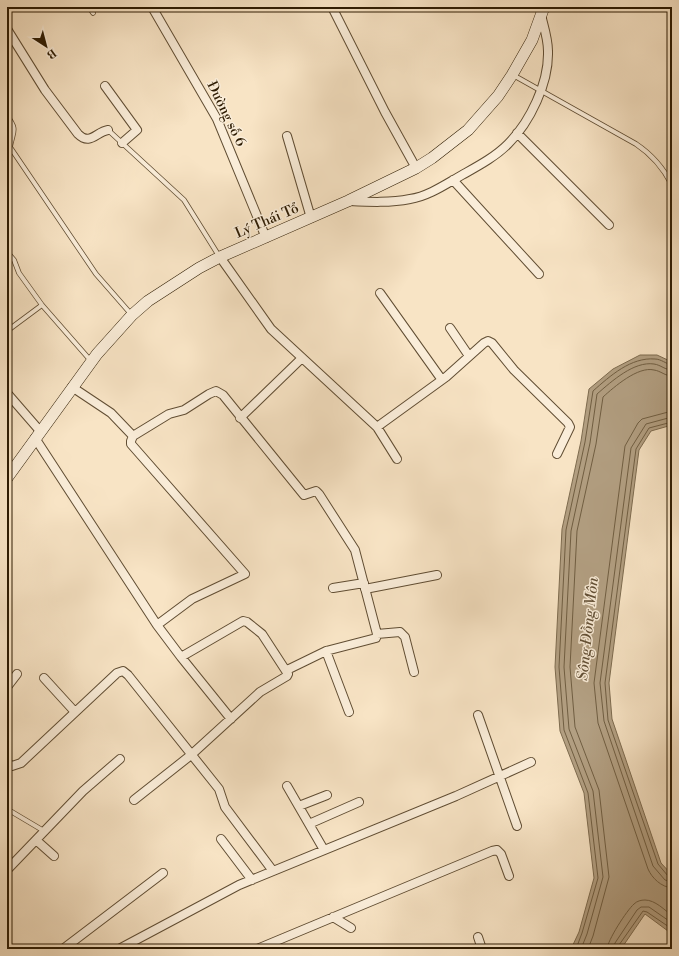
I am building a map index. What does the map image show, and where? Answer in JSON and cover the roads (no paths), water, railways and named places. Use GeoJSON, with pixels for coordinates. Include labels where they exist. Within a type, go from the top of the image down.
{"type":"FeatureCollection","features":[{"type":"Feature","properties":{"kind":"main road","name":"Lý Thái Tổ"},"geometry":{"type":"LineString","coordinates":[[7,478],[91,361],[132,315],[148,301],[199,268],[220,257],[348,201],[416,168],[432,158],[468,130],[498,96],[532,40],[543,11]]}},
{"type":"Feature","properties":{"kind":"street","name":"Đường số 6"},"geometry":{"type":"LineString","coordinates":[[152,7],[217,119],[266,238]]}},
{"type":"Feature","properties":{"kind":"street"},"geometry":{"type":"LineString","coordinates":[[332,7],[384,112],[416,168]]}},
{"type":"Feature","properties":{"kind":"street"},"geometry":{"type":"LineString","coordinates":[[348,201],[386,202],[411,199],[431,192],[488,160],[508,144],[527,120],[541,91],[548,62],[543,11]]}},
{"type":"Feature","properties":{"kind":"street"},"geometry":{"type":"LineString","coordinates":[[7,30],[45,90],[82,138],[93,138],[108,130]]}},
{"type":"Feature","properties":{"kind":"street"},"geometry":{"type":"LineString","coordinates":[[105,86],[137,130],[122,143]]}},
{"type":"Feature","properties":{"kind":"street"},"geometry":{"type":"LineString","coordinates":[[517,133],[609,225]]}},
{"type":"Feature","properties":{"kind":"street"},"geometry":{"type":"LineString","coordinates":[[288,136],[311,218]]}},
{"type":"Feature","properties":{"kind":"street"},"geometry":{"type":"LineString","coordinates":[[453,180],[539,274]]}},
{"type":"Feature","properties":{"kind":"street"},"geometry":{"type":"LineString","coordinates":[[220,257],[264,320],[302,358],[377,427],[397,459]]}},
{"type":"Feature","properties":{"kind":"street"},"geometry":{"type":"LineString","coordinates":[[380,293],[442,380]]}},
{"type":"Feature","properties":{"kind":"street"},"geometry":{"type":"LineString","coordinates":[[450,328],[470,356]]}},
{"type":"Feature","properties":{"kind":"street"},"geometry":{"type":"LineString","coordinates":[[377,427],[442,380],[488,341],[492,343],[514,370],[568,423],[570,428],[569,432],[557,454]]}},
{"type":"Feature","properties":{"kind":"street"},"geometry":{"type":"LineString","coordinates":[[240,418],[302,358]]}},
{"type":"Feature","properties":{"kind":"street"},"geometry":{"type":"LineString","coordinates":[[72,387],[111,413],[133,436]]}},
{"type":"Feature","properties":{"kind":"street"},"geometry":{"type":"LineString","coordinates":[[157,625],[192,599],[245,574],[132,446],[131,441],[133,436],[169,414],[184,410],[216,391],[223,395],[240,418],[304,495],[316,492],[319,494],[355,550],[377,634],[376,638],[372,640],[326,651],[287,670]]}},
{"type":"Feature","properties":{"kind":"street"},"geometry":{"type":"LineString","coordinates":[[7,393],[38,435],[157,625],[231,719]]}},
{"type":"Feature","properties":{"kind":"street"},"geometry":{"type":"LineString","coordinates":[[333,588],[364,586],[437,575]]}},
{"type":"Feature","properties":{"kind":"street"},"geometry":{"type":"LineString","coordinates":[[134,800],[192,755],[260,692],[288,674],[287,670],[262,634],[247,622],[243,621],[181,657]]}},
{"type":"Feature","properties":{"kind":"street"},"geometry":{"type":"LineString","coordinates":[[377,634],[400,632],[403,634],[414,672]]}},
{"type":"Feature","properties":{"kind":"street"},"geometry":{"type":"LineString","coordinates":[[326,651],[349,712]]}},
{"type":"Feature","properties":{"kind":"street"},"geometry":{"type":"LineString","coordinates":[[7,764],[12,766],[21,763],[117,673],[123,671],[128,675],[219,789],[223,804],[272,871]]}},
{"type":"Feature","properties":{"kind":"street"},"geometry":{"type":"LineString","coordinates":[[7,686],[17,674]]}},
{"type":"Feature","properties":{"kind":"street"},"geometry":{"type":"LineString","coordinates":[[44,678],[75,712]]}},
{"type":"Feature","properties":{"kind":"street"},"geometry":{"type":"LineString","coordinates":[[478,715],[517,826]]}},
{"type":"Feature","properties":{"kind":"street"},"geometry":{"type":"LineString","coordinates":[[7,870],[83,790],[120,759]]}},
{"type":"Feature","properties":{"kind":"street"},"geometry":{"type":"LineString","coordinates":[[119,949],[252,880],[456,796],[531,762]]}},
{"type":"Feature","properties":{"kind":"street"},"geometry":{"type":"LineString","coordinates":[[287,786],[324,850]]}},
{"type":"Feature","properties":{"kind":"street"},"geometry":{"type":"LineString","coordinates":[[299,806],[328,795]]}},
{"type":"Feature","properties":{"kind":"street"},"geometry":{"type":"LineString","coordinates":[[309,824],[359,802]]}},
{"type":"Feature","properties":{"kind":"street"},"geometry":{"type":"LineString","coordinates":[[221,839],[252,880]]}},
{"type":"Feature","properties":{"kind":"street"},"geometry":{"type":"LineString","coordinates":[[36,840],[54,856]]}},
{"type":"Feature","properties":{"kind":"street"},"geometry":{"type":"LineString","coordinates":[[258,949],[492,851],[497,850],[501,854],[509,876]]}},
{"type":"Feature","properties":{"kind":"street"},"geometry":{"type":"LineString","coordinates":[[63,949],[163,873]]}},
{"type":"Feature","properties":{"kind":"street"},"geometry":{"type":"LineString","coordinates":[[333,917],[351,928]]}},
{"type":"Feature","properties":{"kind":"street"},"geometry":{"type":"LineString","coordinates":[[478,937],[482,949]]}},
{"type":"Feature","properties":{"kind":"lane"},"geometry":{"type":"LineString","coordinates":[[89,7],[93,13]]}},
{"type":"Feature","properties":{"kind":"lane"},"geometry":{"type":"LineString","coordinates":[[512,75],[645,150],[671,182]]}},
{"type":"Feature","properties":{"kind":"lane"},"geometry":{"type":"LineString","coordinates":[[7,116],[13,124],[14,130],[10,147],[96,274],[132,315]]}},
{"type":"Feature","properties":{"kind":"lane"},"geometry":{"type":"LineString","coordinates":[[108,130],[184,200],[220,257]]}},
{"type":"Feature","properties":{"kind":"lane"},"geometry":{"type":"LineString","coordinates":[[7,252],[14,260],[18,273],[42,304],[91,361]]}},
{"type":"Feature","properties":{"kind":"lane"},"geometry":{"type":"LineString","coordinates":[[7,331],[42,304]]}},
{"type":"Feature","properties":{"kind":"lane"},"geometry":{"type":"LineString","coordinates":[[7,809],[44,831]]}},
{"type":"Feature","properties":{"kind":"water","name":"Sông Đồng Môn"},"geometry":{"type":"Polygon","coordinates":[[[640,355],[657,355],[672,362],[672,425],[651,431],[639,450],[609,683],[612,719],[661,863],[672,875],[672,934],[645,914],[621,949],[571,949],[579,932],[594,878],[584,793],[560,731],[555,667],[562,529],[581,441],[589,389],[613,369],[640,355]]]}}]}
